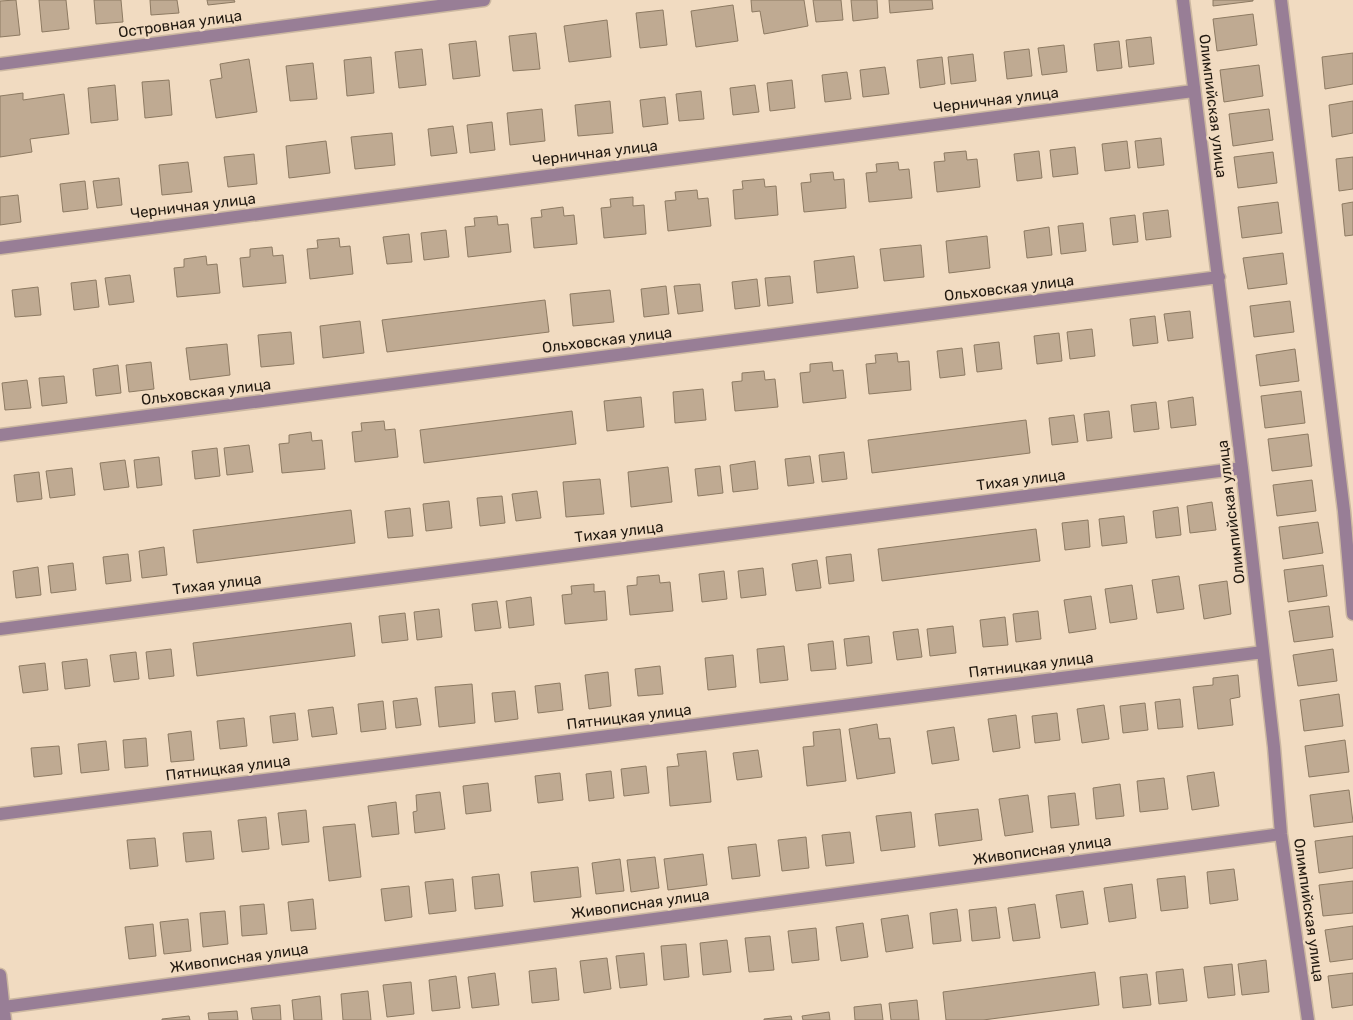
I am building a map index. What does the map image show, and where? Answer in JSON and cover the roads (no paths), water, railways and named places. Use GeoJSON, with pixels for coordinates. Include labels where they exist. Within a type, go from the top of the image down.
{"type":"FeatureCollection","features":[{"type":"Feature","properties":{"kind":"street","name":"Островная улица"},"geometry":{"type":"LineString","coordinates":[[0,64],[484,0]]}},
{"type":"Feature","properties":{"kind":"street","name":"Олимпийская улица"},"geometry":{"type":"LineString","coordinates":[[1183,0],[1193,91],[1219,277],[1263,652],[1281,834],[1306,1020]]}},
{"type":"Feature","properties":{"kind":"street"},"geometry":{"type":"LineString","coordinates":[[1281,0],[1343,501],[1353,614]]}},
{"type":"Feature","properties":{"kind":"street","name":"Черничная улица"},"geometry":{"type":"LineString","coordinates":[[0,248],[1193,91]]}},
{"type":"Feature","properties":{"kind":"street","name":"Ольховская улица"},"geometry":{"type":"LineString","coordinates":[[0,435],[1219,277]]}},
{"type":"Feature","properties":{"kind":"street","name":"Тихая улица"},"geometry":{"type":"LineString","coordinates":[[0,628],[1242,468]]}},
{"type":"Feature","properties":{"kind":"street","name":"Пятницкая улица"},"geometry":{"type":"LineString","coordinates":[[0,814],[1263,652]]}},
{"type":"Feature","properties":{"kind":"street","name":"Живописная улица"},"geometry":{"type":"LineString","coordinates":[[4,1006],[1281,834]]}},
{"type":"Feature","properties":{"kind":"street"},"geometry":{"type":"LineString","coordinates":[[0,975],[5,1020]]}}]}
